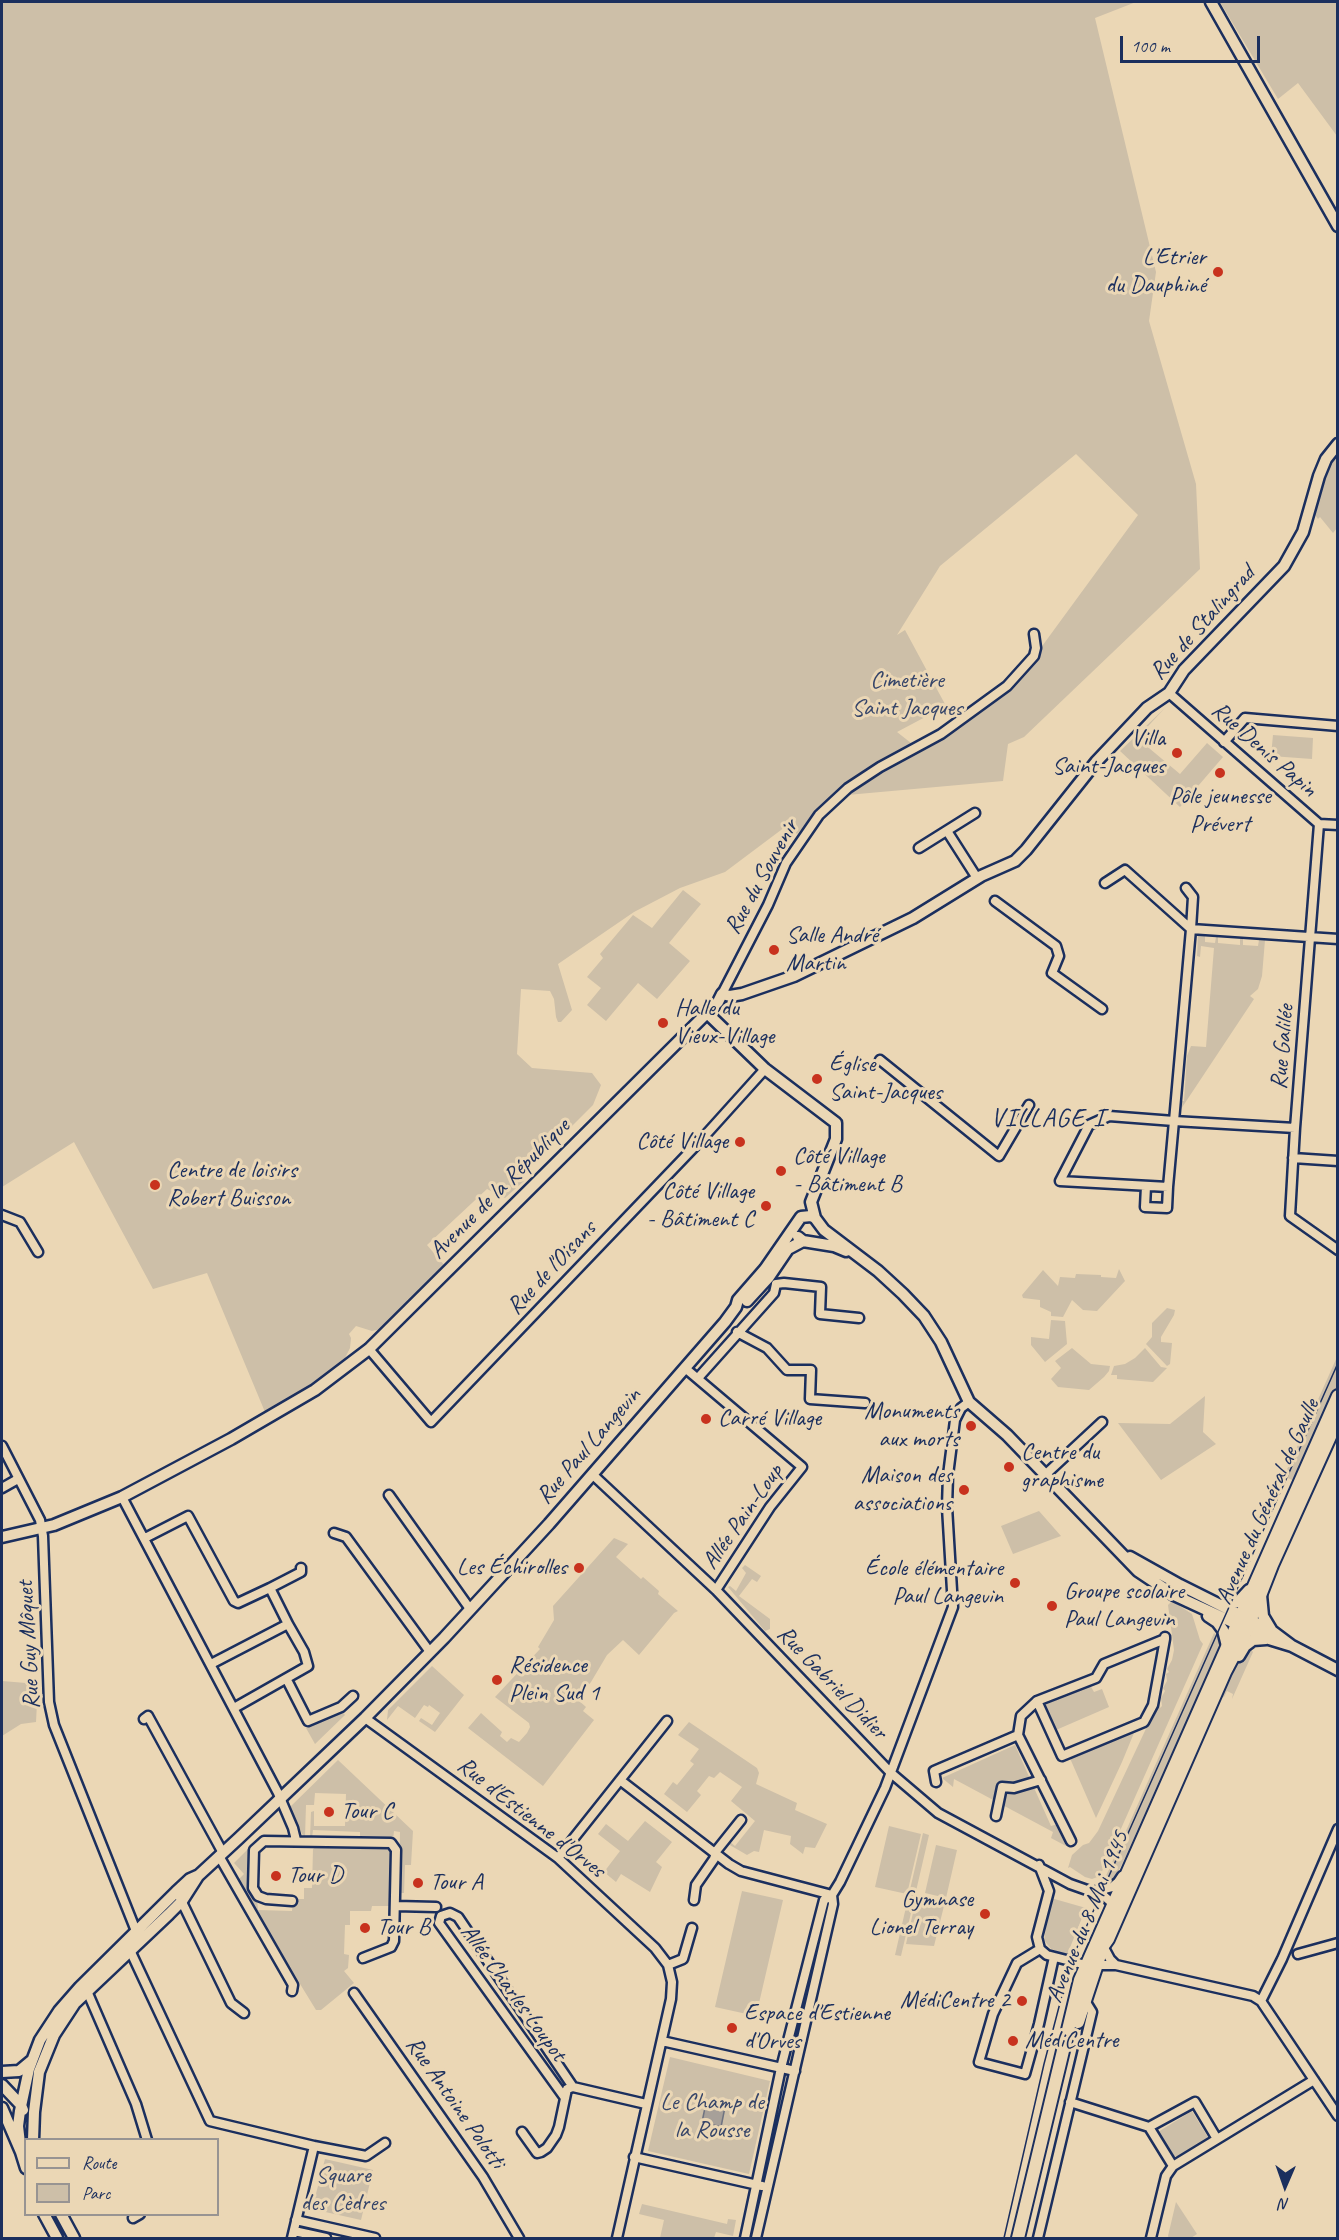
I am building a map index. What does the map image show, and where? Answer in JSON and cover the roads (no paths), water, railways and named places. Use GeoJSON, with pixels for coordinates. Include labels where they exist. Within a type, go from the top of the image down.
{"type":"FeatureCollection","features":[{"type":"Feature","properties":{"kind":"main road","name":"Avenue du Général de Gaulle"},"geometry":{"type":"LineString","coordinates":[[1244,1622],[1259,1574],[1338,1396]]}},
{"type":"Feature","properties":{"kind":"main road","name":"Avenue du Général de Gaulle"},"geometry":{"type":"LineString","coordinates":[[1244,1622],[1261,1594],[1338,1419]]}},
{"type":"Feature","properties":{"kind":"main road","name":"Avenue du 8 Mai 1945"},"geometry":{"type":"LineString","coordinates":[[1018,2238],[1061,2053],[1112,1903],[1227,1646],[1244,1622]]}},
{"type":"Feature","properties":{"kind":"main road","name":"Avenue du 8 Mai 1945"},"geometry":{"type":"LineString","coordinates":[[1025,2238],[1091,1965],[1108,1939],[1225,1672],[1244,1622]]}},
{"type":"Feature","properties":{"kind":"street"},"geometry":{"type":"LineString","coordinates":[[1210,2],[1338,226]]}},
{"type":"Feature","properties":{"kind":"street","name":"Rue de Stalingrad"},"geometry":{"type":"LineString","coordinates":[[977,878],[1015,861],[1096,762],[1147,708],[1169,693],[1184,670],[1284,566],[1304,532],[1318,476],[1326,459],[1338,444]]}},
{"type":"Feature","properties":{"kind":"street","name":"Rue du Souvenir"},"geometry":{"type":"LineString","coordinates":[[722,994],[768,905],[786,863],[819,815],[848,788],[880,766],[941,734],[1008,686],[1034,656],[1036,648],[1034,634]]}},
{"type":"Feature","properties":{"kind":"street","name":"Rue Denis Papin"},"geometry":{"type":"LineString","coordinates":[[1169,693],[1319,824],[1338,825]]}},
{"type":"Feature","properties":{"kind":"street"},"geometry":{"type":"LineString","coordinates":[[1224,742],[1245,718],[1338,726]]}},
{"type":"Feature","properties":{"kind":"street"},"geometry":{"type":"LineString","coordinates":[[919,848],[975,813]]}},
{"type":"Feature","properties":{"kind":"street","name":"Rue Galilée"},"geometry":{"type":"LineString","coordinates":[[1319,824],[1290,1216],[1338,1250]]}},
{"type":"Feature","properties":{"kind":"street"},"geometry":{"type":"LineString","coordinates":[[722,994],[730,996],[742,994],[794,976],[913,918],[977,878],[946,831]]}},
{"type":"Feature","properties":{"kind":"street"},"geometry":{"type":"LineString","coordinates":[[1105,883],[1125,870],[1191,929],[1338,939]]}},
{"type":"Feature","properties":{"kind":"street"},"geometry":{"type":"LineString","coordinates":[[1146,1186],[1145,1207],[1167,1208],[1193,897],[1186,888]]}},
{"type":"Feature","properties":{"kind":"street"},"geometry":{"type":"LineString","coordinates":[[995,902],[1056,946],[1059,956],[1052,973],[1102,1009]]}},
{"type":"Feature","properties":{"kind":"street","name":"Avenue de la République"},"geometry":{"type":"LineString","coordinates":[[2,1537],[73,1518],[122,1497],[315,1390],[369,1349],[707,1013],[722,994]]}},
{"type":"Feature","properties":{"kind":"street"},"geometry":{"type":"LineString","coordinates":[[707,1013],[765,1069],[836,1123],[836,1139],[815,1190],[796,1222],[796,1236],[855,1254]]}},
{"type":"Feature","properties":{"kind":"street"},"geometry":{"type":"LineString","coordinates":[[880,1060],[999,1156],[1029,1105]]}},
{"type":"Feature","properties":{"kind":"street","name":"Rue de l'Oisans"},"geometry":{"type":"LineString","coordinates":[[369,1349],[431,1422],[693,1148],[765,1069]]}},
{"type":"Feature","properties":{"kind":"street"},"geometry":{"type":"LineString","coordinates":[[1168,1187],[1060,1180],[1089,1125],[1109,1116],[1295,1128]]}},
{"type":"Feature","properties":{"kind":"street"},"geometry":{"type":"LineString","coordinates":[[1293,1158],[1338,1161]]}},
{"type":"Feature","properties":{"kind":"street"},"geometry":{"type":"LineString","coordinates":[[807,1241],[818,1236],[820,1227],[812,1202],[815,1190]]}},
{"type":"Feature","properties":{"kind":"street"},"geometry":{"type":"LineString","coordinates":[[2,1215],[20,1222],[38,1252]]}},
{"type":"Feature","properties":{"kind":"street"},"geometry":{"type":"LineString","coordinates":[[796,1222],[806,1215],[817,1221],[824,1230],[878,1271],[924,1316],[941,1342],[969,1402],[1006,1435],[1138,1571],[1179,1598],[1244,1622],[1338,1670]]}},
{"type":"Feature","properties":{"kind":"street","name":"Rue Paul Langevin"},"geometry":{"type":"LineString","coordinates":[[770,1277],[796,1222]]}},
{"type":"Feature","properties":{"kind":"street","name":"Rue Paul Langevin"},"geometry":{"type":"LineString","coordinates":[[21,2152],[18,2126],[21,2104],[33,2059],[40,2040],[59,2012],[365,1718],[430,1652],[592,1474],[736,1307],[745,1303],[770,1277],[788,1249],[807,1241]]}},
{"type":"Feature","properties":{"kind":"street"},"geometry":{"type":"LineString","coordinates":[[770,1277],[784,1283],[821,1287],[820,1314],[859,1318]]}},
{"type":"Feature","properties":{"kind":"street"},"geometry":{"type":"LineString","coordinates":[[685,1368],[698,1378],[774,1293],[770,1277]]}},
{"type":"Feature","properties":{"kind":"street"},"geometry":{"type":"LineString","coordinates":[[737,1332],[767,1348],[787,1370],[811,1370],[810,1399],[865,1403]]}},
{"type":"Feature","properties":{"kind":"street","name":"Allée Pain-Loup"},"geometry":{"type":"LineString","coordinates":[[698,1378],[802,1467],[770,1507],[716,1590]]}},
{"type":"Feature","properties":{"kind":"street"},"geometry":{"type":"LineString","coordinates":[[746,2238],[781,2068],[824,1900],[832,1895],[862,1838],[891,1773],[953,1607],[947,1508],[948,1475],[956,1420],[961,1408],[969,1402]]}},
{"type":"Feature","properties":{"kind":"street"},"geometry":{"type":"LineString","coordinates":[[1045,1474],[1102,1422]]}},
{"type":"Feature","properties":{"kind":"street","name":"Rue Guy Môquet"},"geometry":{"type":"LineString","coordinates":[[2,1446],[42,1528],[49,1701],[54,1725],[139,1937]]}},
{"type":"Feature","properties":{"kind":"street","name":"Rue Gabriel Didier"},"geometry":{"type":"LineString","coordinates":[[592,1474],[716,1590],[891,1773],[938,1813],[1070,1884]]}},
{"type":"Feature","properties":{"kind":"street"},"geometry":{"type":"LineString","coordinates":[[2,1488],[18,1479]]}},
{"type":"Feature","properties":{"kind":"street"},"geometry":{"type":"LineString","coordinates":[[389,1495],[470,1609]]}},
{"type":"Feature","properties":{"kind":"street"},"geometry":{"type":"LineString","coordinates":[[122,1497],[281,1799],[296,1840]]}},
{"type":"Feature","properties":{"kind":"street"},"geometry":{"type":"LineString","coordinates":[[145,1538],[188,1516],[234,1601],[238,1603],[301,1572],[301,1568]]}},
{"type":"Feature","properties":{"kind":"street"},"geometry":{"type":"LineString","coordinates":[[334,1533],[346,1537],[430,1652]]}},
{"type":"Feature","properties":{"kind":"street"},"geometry":{"type":"LineString","coordinates":[[1120,1551],[1180,1585],[1222,1605],[1244,1622]]}},
{"type":"Feature","properties":{"kind":"street"},"geometry":{"type":"LineString","coordinates":[[1222,1605],[1238,1602],[1259,1574]]}},
{"type":"Feature","properties":{"kind":"street"},"geometry":{"type":"LineString","coordinates":[[234,1708],[306,1670],[309,1663],[270,1588]]}},
{"type":"Feature","properties":{"kind":"street"},"geometry":{"type":"LineString","coordinates":[[1261,1594],[1263,1616],[1271,1635]]}},
{"type":"Feature","properties":{"kind":"street"},"geometry":{"type":"LineString","coordinates":[[1179,1598],[1200,1599],[1288,1643]]}},
{"type":"Feature","properties":{"kind":"street"},"geometry":{"type":"LineString","coordinates":[[1191,1603],[1217,1622],[1226,1635],[1227,1646]]}},
{"type":"Feature","properties":{"kind":"street"},"geometry":{"type":"LineString","coordinates":[[211,1664],[288,1624]]}},
{"type":"Feature","properties":{"kind":"street"},"geometry":{"type":"LineString","coordinates":[[1225,1672],[1237,1660],[1245,1646],[1253,1640],[1271,1635]]}},
{"type":"Feature","properties":{"kind":"street"},"geometry":{"type":"LineString","coordinates":[[1037,1701],[1062,1756],[1144,1722],[1153,1705],[1165,1638],[1104,1664],[1096,1678],[1037,1701],[1021,1716],[1018,1735],[1071,1840]]}},
{"type":"Feature","properties":{"kind":"street"},"geometry":{"type":"LineString","coordinates":[[286,1680],[308,1721],[341,1707],[353,1695]]}},
{"type":"Feature","properties":{"kind":"street"},"geometry":{"type":"LineString","coordinates":[[144,1719],[148,1716],[293,1985],[292,1991]]}},
{"type":"Feature","properties":{"kind":"street","name":"Rue d'Estienne d'Orves"},"geometry":{"type":"LineString","coordinates":[[365,1718],[558,1858],[655,1948],[668,1965]]}},
{"type":"Feature","properties":{"kind":"street"},"geometry":{"type":"LineString","coordinates":[[558,1858],[667,1721]]}},
{"type":"Feature","properties":{"kind":"street"},"geometry":{"type":"LineString","coordinates":[[936,1782],[934,1771],[1018,1735]]}},
{"type":"Feature","properties":{"kind":"street"},"geometry":{"type":"LineString","coordinates":[[620,1780],[715,1855],[741,1871],[832,1895]]}},
{"type":"Feature","properties":{"kind":"street"},"geometry":{"type":"LineString","coordinates":[[996,1816],[1002,1786],[1014,1788],[1041,1780]]}},
{"type":"Feature","properties":{"kind":"street"},"geometry":{"type":"LineString","coordinates":[[694,1900],[696,1885],[717,1850],[741,1820]]}},
{"type":"Feature","properties":{"kind":"street"},"geometry":{"type":"LineString","coordinates":[[1261,2001],[1334,1849],[1338,1829]]}},
{"type":"Feature","properties":{"kind":"street"},"geometry":{"type":"LineString","coordinates":[[292,1901],[266,1899],[258,1896],[253,1888],[254,1850],[264,1841],[391,1843],[396,1850],[394,1941],[391,1947],[363,1958]]}},
{"type":"Feature","properties":{"kind":"street"},"geometry":{"type":"LineString","coordinates":[[1096,1891],[1112,1887],[1118,1882],[1132,1860]]}},
{"type":"Feature","properties":{"kind":"street"},"geometry":{"type":"LineString","coordinates":[[1039,1866],[1048,1891],[1037,1937],[1040,1949],[1047,1955],[1091,1965],[1116,1965],[1253,1996],[1261,2001],[1338,2116]]}},
{"type":"Feature","properties":{"kind":"street"},"geometry":{"type":"LineString","coordinates":[[1048,1891],[1056,1885],[1070,1884],[1096,1891],[1112,1903],[1113,1909],[1103,1937],[1103,1946],[1116,1965]]}},
{"type":"Feature","properties":{"kind":"street"},"geometry":{"type":"LineString","coordinates":[[756,2238],[833,1904],[832,1895]]}},
{"type":"Feature","properties":{"kind":"street"},"geometry":{"type":"LineString","coordinates":[[179,1897],[231,2002],[244,2013]]}},
{"type":"Feature","properties":{"kind":"street"},"geometry":{"type":"LineString","coordinates":[[396,1906],[436,1907]]}},
{"type":"Feature","properties":{"kind":"street","name":"Allée Charles Loupot"},"geometry":{"type":"LineString","coordinates":[[565,2098],[439,1923],[441,1916],[450,1913],[458,1917],[573,2087]]}},
{"type":"Feature","properties":{"kind":"street"},"geometry":{"type":"LineString","coordinates":[[617,2238],[672,1989],[668,1965],[683,1959],[692,1928]]}},
{"type":"Feature","properties":{"kind":"street"},"geometry":{"type":"LineString","coordinates":[[1298,1954],[1338,1943]]}},
{"type":"Feature","properties":{"kind":"street"},"geometry":{"type":"LineString","coordinates":[[129,1947],[210,2121],[366,2156],[385,2143]]}},
{"type":"Feature","properties":{"kind":"street"},"geometry":{"type":"LineString","coordinates":[[1040,1949],[1017,1963],[1007,1981],[993,2014],[979,2062],[1025,2074],[1054,1957]]}},
{"type":"Feature","properties":{"kind":"street"},"geometry":{"type":"LineString","coordinates":[[83,1989],[136,2104],[147,2138]]}},
{"type":"Feature","properties":{"kind":"street","name":"Rue Paul Langevin"},"geometry":{"type":"LineString","coordinates":[[31,2138],[39,2072],[54,2035],[83,1989]]}},
{"type":"Feature","properties":{"kind":"street","name":"Rue Antoine Polotti"},"geometry":{"type":"LineString","coordinates":[[354,1993],[483,2177],[519,2238]]}},
{"type":"Feature","properties":{"kind":"street","name":"Avenue du 8 Mai 1945"},"geometry":{"type":"LineString","coordinates":[[1038,2238],[1092,2012],[1084,1999]]}},
{"type":"Feature","properties":{"kind":"street"},"geometry":{"type":"LineString","coordinates":[[662,2041],[795,2071]]}},
{"type":"Feature","properties":{"kind":"street"},"geometry":{"type":"LineString","coordinates":[[2,2072],[19,2071],[27,2067],[33,2059]]}},
{"type":"Feature","properties":{"kind":"street"},"geometry":{"type":"LineString","coordinates":[[1151,2238],[1166,2176],[1173,2166],[1314,2080]]}},
{"type":"Feature","properties":{"kind":"street"},"geometry":{"type":"LineString","coordinates":[[2,2085],[21,2104],[31,2138]]}},
{"type":"Feature","properties":{"kind":"street","name":"Allée Charles Loupot"},"geometry":{"type":"LineString","coordinates":[[522,2132],[537,2152],[541,2152],[556,2135],[567,2089],[573,2087],[646,2104]]}},
{"type":"Feature","properties":{"kind":"street"},"geometry":{"type":"LineString","coordinates":[[2,2101],[10,2106],[21,2104],[31,2097],[36,2088]]}},
{"type":"Feature","properties":{"kind":"street"},"geometry":{"type":"LineString","coordinates":[[1070,2102],[1149,2127],[1173,2166]]}},
{"type":"Feature","properties":{"kind":"street"},"geometry":{"type":"LineString","coordinates":[[1149,2127],[1195,2102],[1217,2139]]}},
{"type":"Feature","properties":{"kind":"street"},"geometry":{"type":"LineString","coordinates":[[2,2108],[24,2162]]}},
{"type":"Feature","properties":{"kind":"street"},"geometry":{"type":"LineString","coordinates":[[314,2146],[293,2235],[326,2238]]}},
{"type":"Feature","properties":{"kind":"street"},"geometry":{"type":"LineString","coordinates":[[634,2157],[768,2187]]}},
{"type":"Feature","properties":{"kind":"street"},"geometry":{"type":"LineString","coordinates":[[752,2213],[762,2215]]}},
{"type":"Feature","properties":{"kind":"street"},"geometry":{"type":"LineString","coordinates":[[45,2216],[53,2235]]}},
{"type":"Feature","properties":{"kind":"street"},"geometry":{"type":"LineString","coordinates":[[62,2216],[74,2238]]}},
{"type":"Feature","properties":{"kind":"street"},"geometry":{"type":"LineString","coordinates":[[296,2220],[375,2238]]}},
{"type":"Feature","properties":{"kind":"tram line"},"geometry":{"type":"LineString","coordinates":[[1004,2238],[1044,2064],[1071,1961],[1338,1363]]}},
{"type":"Feature","properties":{"kind":"place","name":"L'Etrier du Dauphiné"},"geometry":{"type":"Point","coordinates":[1218,272]}},
{"type":"Feature","properties":{"kind":"place","name":"Villa Saint-Jacques"},"geometry":{"type":"Point","coordinates":[1177,753]}},
{"type":"Feature","properties":{"kind":"place","name":"Pôle jeunesse Prévert"},"geometry":{"type":"Point","coordinates":[1220,773]}},
{"type":"Feature","properties":{"kind":"place","name":"Salle André Martin"},"geometry":{"type":"Point","coordinates":[774,950]}},
{"type":"Feature","properties":{"kind":"place","name":"Halle du Vieux-Village"},"geometry":{"type":"Point","coordinates":[663,1023]}},
{"type":"Feature","properties":{"kind":"place","name":"Église Saint-Jacques"},"geometry":{"type":"Point","coordinates":[817,1079]}},
{"type":"Feature","properties":{"kind":"place","name":"Côté Village"},"geometry":{"type":"Point","coordinates":[740,1142]}},
{"type":"Feature","properties":{"kind":"place","name":"Côté Village - Bâtiment B"},"geometry":{"type":"Point","coordinates":[781,1171]}},
{"type":"Feature","properties":{"kind":"place","name":"Centre de loisirs Robert Buisson"},"geometry":{"type":"Point","coordinates":[155,1185]}},
{"type":"Feature","properties":{"kind":"place","name":"Côté Village - Bâtiment C"},"geometry":{"type":"Point","coordinates":[766,1206]}},
{"type":"Feature","properties":{"kind":"place","name":"Carré Village"},"geometry":{"type":"Point","coordinates":[706,1419]}},
{"type":"Feature","properties":{"kind":"place","name":"Monuments aux morts"},"geometry":{"type":"Point","coordinates":[971,1426]}},
{"type":"Feature","properties":{"kind":"place","name":"Centre du graphisme"},"geometry":{"type":"Point","coordinates":[1009,1467]}},
{"type":"Feature","properties":{"kind":"place","name":"Maison des associations"},"geometry":{"type":"Point","coordinates":[964,1490]}},
{"type":"Feature","properties":{"kind":"place","name":"Les Échirolles"},"geometry":{"type":"Point","coordinates":[579,1568]}},
{"type":"Feature","properties":{"kind":"place","name":"École élémentaire Paul Langevin"},"geometry":{"type":"Point","coordinates":[1015,1583]}},
{"type":"Feature","properties":{"kind":"place","name":"Groupe scolaire Paul Langevin"},"geometry":{"type":"Point","coordinates":[1052,1606]}},
{"type":"Feature","properties":{"kind":"place","name":"Résidence Plein Sud 1"},"geometry":{"type":"Point","coordinates":[497,1680]}},
{"type":"Feature","properties":{"kind":"place","name":"Tour C"},"geometry":{"type":"Point","coordinates":[329,1812]}},
{"type":"Feature","properties":{"kind":"place","name":"Tour D"},"geometry":{"type":"Point","coordinates":[276,1876]}},
{"type":"Feature","properties":{"kind":"place","name":"Tour A"},"geometry":{"type":"Point","coordinates":[418,1883]}},
{"type":"Feature","properties":{"kind":"place","name":"Gymnase Lionel Terray"},"geometry":{"type":"Point","coordinates":[985,1914]}},
{"type":"Feature","properties":{"kind":"place","name":"Tour B"},"geometry":{"type":"Point","coordinates":[365,1928]}},
{"type":"Feature","properties":{"kind":"place","name":"MédiCentre 2"},"geometry":{"type":"Point","coordinates":[1022,2001]}},
{"type":"Feature","properties":{"kind":"place","name":"Espace d'Estienne d'Orves"},"geometry":{"type":"Point","coordinates":[732,2028]}},
{"type":"Feature","properties":{"kind":"place","name":"MédiCentre"},"geometry":{"type":"Point","coordinates":[1013,2041]}},
{"type":"Feature","properties":{"kind":"district","name":"VILLAGE I"},"geometry":{"type":"Point","coordinates":[1048,1119]}},
{"type":"Feature","properties":{"kind":"park label","name":"Cimetière Saint Jacques"},"geometry":{"type":"Point","coordinates":[907,695]}},
{"type":"Feature","properties":{"kind":"park label","name":"Le Champ de la Rousse"},"geometry":{"type":"Point","coordinates":[712,2117]}},
{"type":"Feature","properties":{"kind":"park label","name":"Square des Cèdres"},"geometry":{"type":"Point","coordinates":[343,2190]}}]}
